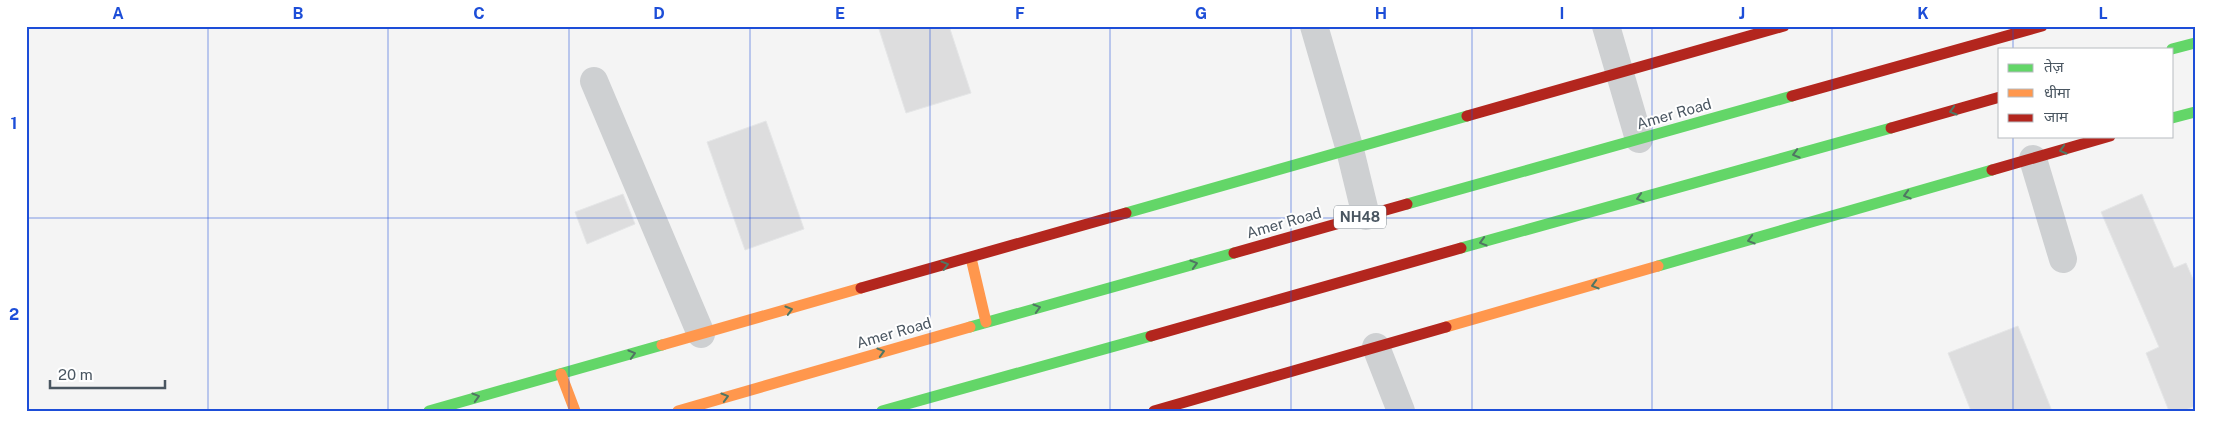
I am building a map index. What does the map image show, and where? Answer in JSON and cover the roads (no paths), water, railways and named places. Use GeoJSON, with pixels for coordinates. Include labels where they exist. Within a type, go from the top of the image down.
{"type":"FeatureCollection","features":[{"type":"Feature","properties":{"kind":"main road"},"geometry":{"type":"LineString","coordinates":[[429,411],[1784,26]]}},
{"type":"Feature","properties":{"kind":"main road","name":"Amer Road"},"geometry":{"type":"LineString","coordinates":[[678,411],[986,322],[2042,26]]}},
{"type":"Feature","properties":{"kind":"main road"},"geometry":{"type":"LineString","coordinates":[[2174,48],[2195,43]]}},
{"type":"Feature","properties":{"kind":"main road"},"geometry":{"type":"LineString","coordinates":[[882,411],[1998,98]]}},
{"type":"Feature","properties":{"kind":"main road"},"geometry":{"type":"LineString","coordinates":[[2174,117],[2195,112]]}},
{"type":"Feature","properties":{"kind":"main road"},"geometry":{"type":"LineString","coordinates":[[1154,411],[2103,138]]}},
{"type":"Feature","properties":{"kind":"main road"},"geometry":{"type":"LineString","coordinates":[[971,258],[986,322]]}},
{"type":"Feature","properties":{"kind":"main road"},"geometry":{"type":"LineString","coordinates":[[561,374],[575,411]]}},
{"type":"Feature","properties":{"kind":"street"},"geometry":{"type":"LineString","coordinates":[[1314,26],[1350,150],[1366,216]]}},
{"type":"Feature","properties":{"kind":"street"},"geometry":{"type":"LineString","coordinates":[[1606,26],[1639,139]]}},
{"type":"Feature","properties":{"kind":"street"},"geometry":{"type":"LineString","coordinates":[[594,81],[701,334]]}},
{"type":"Feature","properties":{"kind":"street"},"geometry":{"type":"LineString","coordinates":[[2033,159],[2063,259]]}},
{"type":"Feature","properties":{"kind":"street"},"geometry":{"type":"LineString","coordinates":[[1376,347],[1401,411]]}}]}
